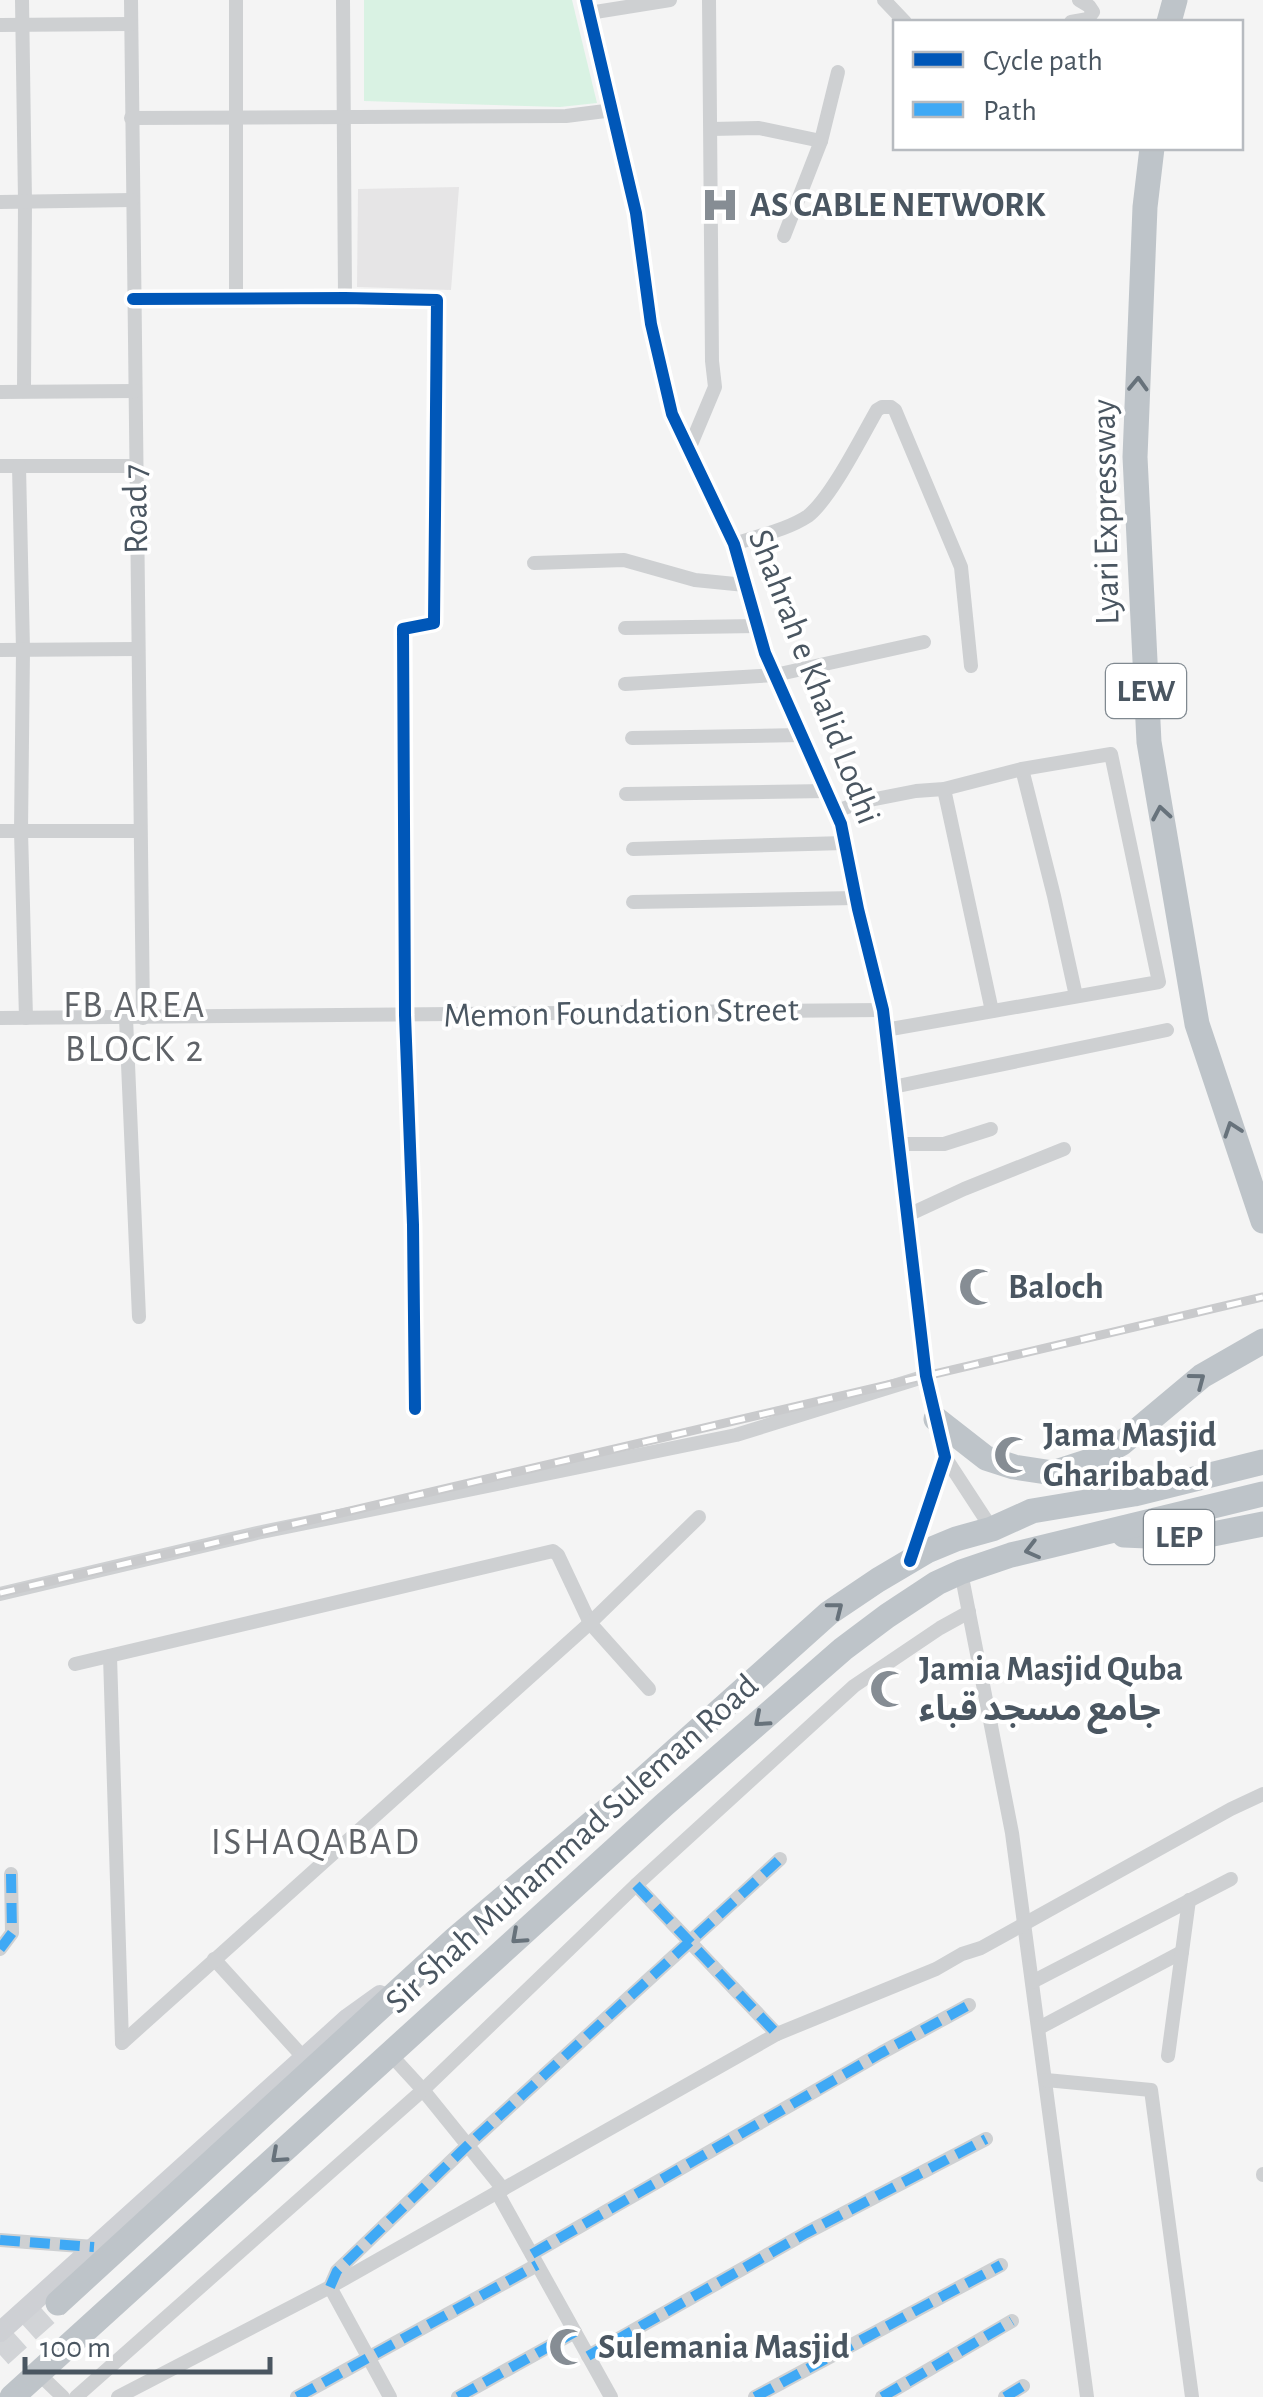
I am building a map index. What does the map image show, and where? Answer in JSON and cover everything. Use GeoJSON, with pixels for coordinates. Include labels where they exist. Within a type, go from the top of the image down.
{"type":"FeatureCollection","features":[{"type":"Feature","properties":{"kind":"highway","name":"Lyari Expressway"},"geometry":{"type":"LineString","coordinates":[[1152,150],[1145,207],[1135,456],[1149,742],[1197,1024],[1263,1221]]}},
{"type":"Feature","properties":{"kind":"highway"},"geometry":{"type":"LineString","coordinates":[[1032,1511],[1202,1376],[1263,1341]]}},
{"type":"Feature","properties":{"kind":"highway"},"geometry":{"type":"LineString","coordinates":[[936,1419],[986,1458],[1014,1468],[1053,1473],[1090,1462]]}},
{"type":"Feature","properties":{"kind":"highway","name":"Sir Shah Muhammad Suleman Road"},"geometry":{"type":"LineString","coordinates":[[58,2302],[455,1939],[639,1783],[829,1613],[910,1561],[1032,1511],[1134,1494],[1263,1462]]}},
{"type":"Feature","properties":{"kind":"highway","name":"Sir Shah Muhammad Suleman Road"},"geometry":{"type":"LineString","coordinates":[[12,2397],[664,1805],[843,1649],[937,1583],[962,1572],[1012,1555],[1263,1494]]}},
{"type":"Feature","properties":{"kind":"highway","name":"LEP"},"geometry":{"type":"LineString","coordinates":[[1094,1534],[1193,1538],[1263,1524]]}},
{"type":"Feature","properties":{"kind":"highway"},"geometry":{"type":"LineString","coordinates":[[956,1539],[962,1572]]}},
{"type":"Feature","properties":{"kind":"street"},"geometry":{"type":"LineString","coordinates":[[22,0],[24,391]]}},
{"type":"Feature","properties":{"kind":"street","name":"Road 7"},"geometry":{"type":"LineString","coordinates":[[132,0],[143,1018]]}},
{"type":"Feature","properties":{"kind":"street"},"geometry":{"type":"LineString","coordinates":[[236,0],[236,298]]}},
{"type":"Feature","properties":{"kind":"street"},"geometry":{"type":"LineString","coordinates":[[344,0],[345,298]]}},
{"type":"Feature","properties":{"kind":"street"},"geometry":{"type":"LineString","coordinates":[[588,6],[670,0]]}},
{"type":"Feature","properties":{"kind":"street"},"geometry":{"type":"LineString","coordinates":[[689,448],[714,387],[709,0]]}},
{"type":"Feature","properties":{"kind":"street"},"geometry":{"type":"LineString","coordinates":[[884,0],[903,20]]}},
{"type":"Feature","properties":{"kind":"street"},"geometry":{"type":"LineString","coordinates":[[1079,0],[1093,12],[1082,20]]}},
{"type":"Feature","properties":{"kind":"street","name":"Shahrah e Khalid Lodhi"},"geometry":{"type":"LineString","coordinates":[[588,6],[636,213],[651,324],[672,414],[734,544],[775,675],[836,812],[845,843],[882,1010],[926,1376],[945,1457]]}},
{"type":"Feature","properties":{"kind":"street"},"geometry":{"type":"LineString","coordinates":[[0,26],[131,24]]}},
{"type":"Feature","properties":{"kind":"street"},"geometry":{"type":"LineString","coordinates":[[784,236],[820,142],[838,72]]}},
{"type":"Feature","properties":{"kind":"street"},"geometry":{"type":"LineString","coordinates":[[131,118],[566,116],[613,110]]}},
{"type":"Feature","properties":{"kind":"street"},"geometry":{"type":"LineString","coordinates":[[711,128],[759,128],[820,142]]}},
{"type":"Feature","properties":{"kind":"street"},"geometry":{"type":"LineString","coordinates":[[0,202],[132,200]]}},
{"type":"Feature","properties":{"kind":"street"},"geometry":{"type":"LineString","coordinates":[[134,298],[437,300],[434,622],[403,628],[405,1015],[416,1409]]}},
{"type":"Feature","properties":{"kind":"street"},"geometry":{"type":"LineString","coordinates":[[0,392],[135,390]]}},
{"type":"Feature","properties":{"kind":"street"},"geometry":{"type":"LineString","coordinates":[[734,544],[808,515],[824,498],[877,410],[891,407],[961,567],[971,666]]}},
{"type":"Feature","properties":{"kind":"street"},"geometry":{"type":"LineString","coordinates":[[0,466],[136,466]]}},
{"type":"Feature","properties":{"kind":"street"},"geometry":{"type":"LineString","coordinates":[[20,466],[26,1018]]}},
{"type":"Feature","properties":{"kind":"street"},"geometry":{"type":"LineString","coordinates":[[534,562],[624,560],[695,580],[746,584]]}},
{"type":"Feature","properties":{"kind":"street"},"geometry":{"type":"LineString","coordinates":[[625,628],[758,626]]}},
{"type":"Feature","properties":{"kind":"street"},"geometry":{"type":"LineString","coordinates":[[625,684],[775,675],[924,642]]}},
{"type":"Feature","properties":{"kind":"street"},"geometry":{"type":"LineString","coordinates":[[0,650],[138,648]]}},
{"type":"Feature","properties":{"kind":"street"},"geometry":{"type":"LineString","coordinates":[[632,738],[802,735]]}},
{"type":"Feature","properties":{"kind":"street"},"geometry":{"type":"LineString","coordinates":[[836,812],[865,801],[944,789],[1111,754],[1159,982],[885,1030]]}},
{"type":"Feature","properties":{"kind":"street"},"geometry":{"type":"LineString","coordinates":[[1022,770],[1076,996]]}},
{"type":"Feature","properties":{"kind":"street"},"geometry":{"type":"LineString","coordinates":[[944,789],[992,1011]]}},
{"type":"Feature","properties":{"kind":"street"},"geometry":{"type":"LineString","coordinates":[[626,794],[826,791]]}},
{"type":"Feature","properties":{"kind":"street"},"geometry":{"type":"LineString","coordinates":[[0,831],[140,831]]}},
{"type":"Feature","properties":{"kind":"street"},"geometry":{"type":"LineString","coordinates":[[633,848],[845,843]]}},
{"type":"Feature","properties":{"kind":"street"},"geometry":{"type":"LineString","coordinates":[[633,902],[856,898]]}},
{"type":"Feature","properties":{"kind":"street","name":"Memon Foundation Street"},"geometry":{"type":"LineString","coordinates":[[0,1018],[882,1010]]}},
{"type":"Feature","properties":{"kind":"street"},"geometry":{"type":"LineString","coordinates":[[126,1018],[139,1317]]}},
{"type":"Feature","properties":{"kind":"street"},"geometry":{"type":"LineString","coordinates":[[893,1088],[1166,1030]]}},
{"type":"Feature","properties":{"kind":"street"},"geometry":{"type":"LineString","coordinates":[[900,1144],[944,1144],[991,1129]]}},
{"type":"Feature","properties":{"kind":"street"},"geometry":{"type":"LineString","coordinates":[[908,1215],[1064,1149]]}},
{"type":"Feature","properties":{"kind":"street"},"geometry":{"type":"LineString","coordinates":[[0,1594],[257,1533],[736,1435],[926,1376]]}},
{"type":"Feature","properties":{"kind":"street"},"geometry":{"type":"LineString","coordinates":[[945,1457],[992,1528]]}},
{"type":"Feature","properties":{"kind":"street"},"geometry":{"type":"LineString","coordinates":[[910,1561],[945,1457]]}},
{"type":"Feature","properties":{"kind":"street"},"geometry":{"type":"LineString","coordinates":[[110,1656],[122,2042],[590,1623],[698,1517]]}},
{"type":"Feature","properties":{"kind":"street"},"geometry":{"type":"LineString","coordinates":[[75,1664],[553,1551],[590,1623],[648,1689]]}},
{"type":"Feature","properties":{"kind":"street"},"geometry":{"type":"LineString","coordinates":[[962,1572],[1012,1833],[1087,2397]]}},
{"type":"Feature","properties":{"kind":"street"},"geometry":{"type":"LineString","coordinates":[[76,2397],[423,2090],[636,1885],[854,1686],[969,1612]]}},
{"type":"Feature","properties":{"kind":"street"},"geometry":{"type":"LineString","coordinates":[[118,2397],[330,2287],[777,2034],[981,1948],[1231,1808],[1263,1794]]}},
{"type":"Feature","properties":{"kind":"street"},"geometry":{"type":"LineString","coordinates":[[330,2287],[337,2272],[468,2144],[780,1859]]}},
{"type":"Feature","properties":{"kind":"street"},"geometry":{"type":"LineString","coordinates":[[0,1949],[12,1934],[11,1874]]}},
{"type":"Feature","properties":{"kind":"street"},"geometry":{"type":"LineString","coordinates":[[1032,1982],[1231,1879]]}},
{"type":"Feature","properties":{"kind":"street"},"geometry":{"type":"LineString","coordinates":[[636,1885],[777,2034]]}},
{"type":"Feature","properties":{"kind":"street"},"geometry":{"type":"LineString","coordinates":[[1168,2056],[1189,1900]]}},
{"type":"Feature","properties":{"kind":"street"},"geometry":{"type":"LineString","coordinates":[[0,2332],[348,2018],[455,1939]]}},
{"type":"Feature","properties":{"kind":"street"},"geometry":{"type":"LineString","coordinates":[[1038,2028],[1182,1952]]}},
{"type":"Feature","properties":{"kind":"street"},"geometry":{"type":"LineString","coordinates":[[214,1960],[304,2058]]}},
{"type":"Feature","properties":{"kind":"street"},"geometry":{"type":"LineString","coordinates":[[297,2397],[969,2005]]}},
{"type":"Feature","properties":{"kind":"street"},"geometry":{"type":"LineString","coordinates":[[390,2054],[468,2144],[500,2191],[611,2397]]}},
{"type":"Feature","properties":{"kind":"street"},"geometry":{"type":"LineString","coordinates":[[1046,2080],[1151,2090],[1192,2397]]}},
{"type":"Feature","properties":{"kind":"street"},"geometry":{"type":"LineString","coordinates":[[588,2356],[806,2233],[986,2139]]}},
{"type":"Feature","properties":{"kind":"street"},"geometry":{"type":"LineString","coordinates":[[0,2240],[94,2247]]}},
{"type":"Feature","properties":{"kind":"street"},"geometry":{"type":"LineString","coordinates":[[755,2397],[1000,2264]]}},
{"type":"Feature","properties":{"kind":"street"},"geometry":{"type":"LineString","coordinates":[[330,2287],[390,2397]]}},
{"type":"Feature","properties":{"kind":"street"},"geometry":{"type":"LineString","coordinates":[[882,2397],[1012,2321]]}},
{"type":"Feature","properties":{"kind":"street"},"geometry":{"type":"LineString","coordinates":[[458,2397],[575,2332]]}},
{"type":"Feature","properties":{"kind":"street"},"geometry":{"type":"LineString","coordinates":[[38,2373],[63,2397]]}},
{"type":"Feature","properties":{"kind":"street"},"geometry":{"type":"LineString","coordinates":[[1005,2397],[1023,2386]]}},
{"type":"Feature","properties":{"kind":"shaded area"},"geometry":{"type":"Polygon","coordinates":[[[459,187],[451,290],[357,287],[358,189],[459,187]]]}},
{"type":"Feature","properties":{"kind":"green space"},"geometry":{"type":"Polygon","coordinates":[[[364,0],[572,0],[597,103],[560,107],[364,101],[364,0]]]}},
{"type":"Feature","properties":{"kind":"tunnel"},"geometry":{"type":"LineString","coordinates":[[0,2355],[58,2303]]}},
{"type":"Feature","properties":{"kind":"railway"},"geometry":{"type":"LineString","coordinates":[[0,1593],[1263,1297]]}},
{"type":"Feature","properties":{"kind":"marked path"},"geometry":{"type":"LineString","coordinates":[[330,2287],[337,2271],[469,2144],[780,1859]]}},
{"type":"Feature","properties":{"kind":"marked path"},"geometry":{"type":"LineString","coordinates":[[0,1949],[12,1933],[11,1874]]}},
{"type":"Feature","properties":{"kind":"marked path"},"geometry":{"type":"LineString","coordinates":[[636,1885],[777,2034]]}},
{"type":"Feature","properties":{"kind":"marked path"},"geometry":{"type":"LineString","coordinates":[[532,2254],[969,2005]]}},
{"type":"Feature","properties":{"kind":"marked path"},"geometry":{"type":"LineString","coordinates":[[588,2356],[806,2233],[986,2139]]}},
{"type":"Feature","properties":{"kind":"marked path"},"geometry":{"type":"LineString","coordinates":[[0,2240],[94,2247]]}},
{"type":"Feature","properties":{"kind":"marked path"},"geometry":{"type":"LineString","coordinates":[[297,2397],[537,2265]]}},
{"type":"Feature","properties":{"kind":"marked path"},"geometry":{"type":"LineString","coordinates":[[755,2397],[1001,2265]]}},
{"type":"Feature","properties":{"kind":"marked path"},"geometry":{"type":"LineString","coordinates":[[882,2397],[1012,2321]]}},
{"type":"Feature","properties":{"kind":"marked path"},"geometry":{"type":"LineString","coordinates":[[458,2397],[575,2332]]}},
{"type":"Feature","properties":{"kind":"marked path"},"geometry":{"type":"LineString","coordinates":[[1005,2397],[1023,2386]]}},
{"type":"Feature","properties":{"kind":"cycle path"},"geometry":{"type":"LineString","coordinates":[[586,0],[636,213],[651,324],[672,414],[734,544],[765,653],[841,824],[883,1010],[926,1376],[945,1457],[910,1561]]}},
{"type":"Feature","properties":{"kind":"cycle path"},"geometry":{"type":"LineString","coordinates":[[133,299],[437,300],[434,623],[403,629],[405,1015],[415,1409]]}},
{"type":"Feature","properties":{"kind":"place","name":"AS CABLE NETWORK"},"geometry":{"type":"Point","coordinates":[720,205]}},
{"type":"Feature","properties":{"kind":"place","name":"Baloch"},"geometry":{"type":"Point","coordinates":[978,1287]}},
{"type":"Feature","properties":{"kind":"place","name":"Jama Masjid Gharibabad"},"geometry":{"type":"Point","coordinates":[1013,1455]}},
{"type":"Feature","properties":{"kind":"place","name":"Jamia Masjid Quba جامع مسجد قباء"},"geometry":{"type":"Point","coordinates":[889,1689]}},
{"type":"Feature","properties":{"kind":"place","name":"Sulemania Masjid"},"geometry":{"type":"Point","coordinates":[568,2347]}},
{"type":"Feature","properties":{"kind":"district","name":"FB AREA BLOCK 2"},"geometry":{"type":"Point","coordinates":[135,1028]}},
{"type":"Feature","properties":{"kind":"district","name":"ISHAQABAD"},"geometry":{"type":"Point","coordinates":[316,1843]}}]}
